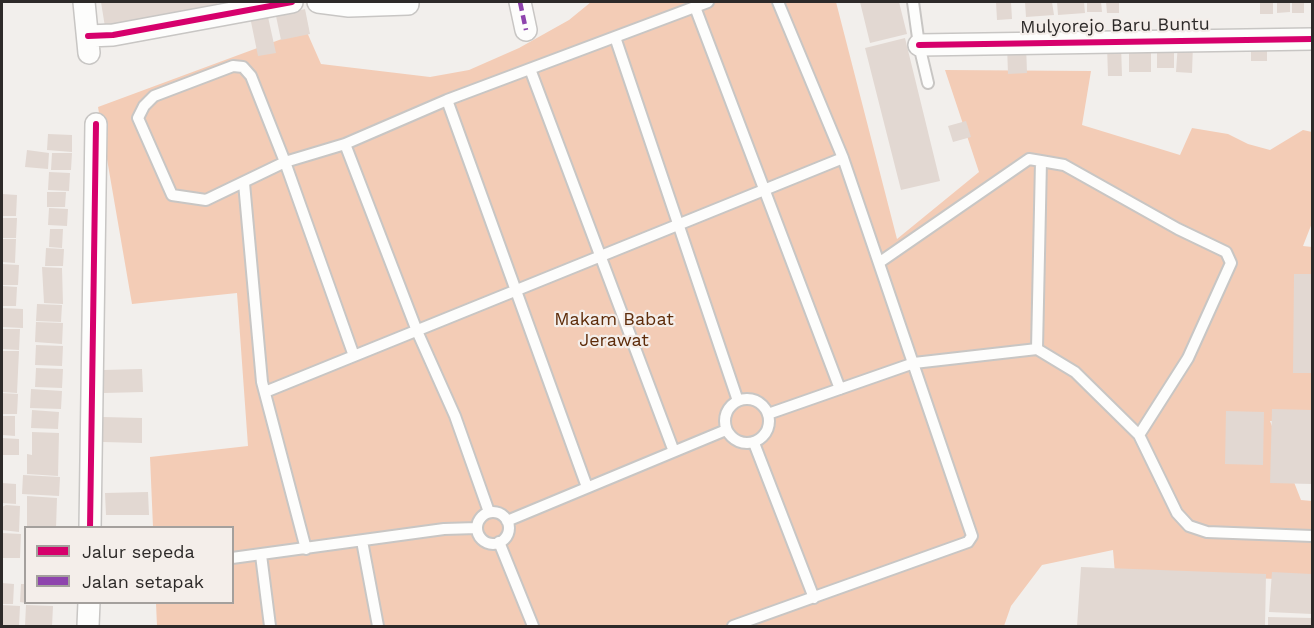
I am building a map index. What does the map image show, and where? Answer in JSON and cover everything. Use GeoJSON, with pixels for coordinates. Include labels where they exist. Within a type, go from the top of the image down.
{"type":"FeatureCollection","features":[{"type":"Feature","properties":{"kind":"street"},"geometry":{"type":"LineString","coordinates":[[84,2],[84,21],[89,45],[113,35],[292,2]]}},
{"type":"Feature","properties":{"kind":"street"},"geometry":{"type":"LineString","coordinates":[[318,2],[349,6],[408,4]]}},
{"type":"Feature","properties":{"kind":"street"},"geometry":{"type":"LineString","coordinates":[[520,2],[526,30]]}},
{"type":"Feature","properties":{"kind":"street","name":"Mulyorejo Baru Buntu"},"geometry":{"type":"LineString","coordinates":[[919,45],[1312,39]]}},
{"type":"Feature","properties":{"kind":"street"},"geometry":{"type":"LineString","coordinates":[[90,526],[96,124]]}},
{"type":"Feature","properties":{"kind":"street"},"geometry":{"type":"LineString","coordinates":[[88,627],[89,604]]}},
{"type":"Feature","properties":{"kind":"lane"},"geometry":{"type":"LineString","coordinates":[[354,356],[285,162],[251,76],[243,68],[233,66],[154,96],[144,105],[138,118],[172,195],[206,200],[285,162],[345,144],[447,100],[708,2]]}},
{"type":"Feature","properties":{"kind":"lane"},"geometry":{"type":"LineString","coordinates":[[733,627],[968,542],[972,536],[843,158],[778,2]]}},
{"type":"Feature","properties":{"kind":"lane"},"geometry":{"type":"LineString","coordinates":[[913,2],[919,45],[928,83]]}},
{"type":"Feature","properties":{"kind":"lane"},"geometry":{"type":"LineString","coordinates":[[695,7],[840,389]]}},
{"type":"Feature","properties":{"kind":"lane"},"geometry":{"type":"LineString","coordinates":[[615,37],[738,401]]}},
{"type":"Feature","properties":{"kind":"lane"},"geometry":{"type":"LineString","coordinates":[[530,69],[673,449]]}},
{"type":"Feature","properties":{"kind":"lane"},"geometry":{"type":"LineString","coordinates":[[447,100],[587,487]]}},
{"type":"Feature","properties":{"kind":"lane"},"geometry":{"type":"LineString","coordinates":[[345,144],[417,330],[455,416],[489,512]]}},
{"type":"Feature","properties":{"kind":"lane"},"geometry":{"type":"LineString","coordinates":[[265,392],[843,158]]}},
{"type":"Feature","properties":{"kind":"lane"},"geometry":{"type":"LineString","coordinates":[[880,262],[1029,159],[1064,165],[1178,229],[1226,252],[1230,258],[1229,269],[1188,358],[1139,435]]}},
{"type":"Feature","properties":{"kind":"lane"},"geometry":{"type":"LineString","coordinates":[[1036,349],[1041,161]]}},
{"type":"Feature","properties":{"kind":"lane"},"geometry":{"type":"LineString","coordinates":[[244,183],[265,392],[306,549]]}},
{"type":"Feature","properties":{"kind":"lane"},"geometry":{"type":"LineString","coordinates":[[768,414],[914,363],[1036,349],[1075,372],[1139,435],[1177,513],[1189,526],[1207,532],[1312,536]]}},
{"type":"Feature","properties":{"kind":"lane"},"geometry":{"type":"LineString","coordinates":[[756,400],[768,414],[767,432],[754,443],[737,442],[726,430],[726,413],[738,401],[756,400]]}},
{"type":"Feature","properties":{"kind":"lane"},"geometry":{"type":"LineString","coordinates":[[507,521],[673,449],[726,430]]}},
{"type":"Feature","properties":{"kind":"lane"},"geometry":{"type":"LineString","coordinates":[[754,443],[814,598]]}},
{"type":"Feature","properties":{"kind":"lane"},"geometry":{"type":"LineString","coordinates":[[489,512],[502,515],[507,521],[507,533],[499,542]]}},
{"type":"Feature","properties":{"kind":"lane"},"geometry":{"type":"LineString","coordinates":[[489,512],[478,521],[477,528],[484,541],[499,542]]}},
{"type":"Feature","properties":{"kind":"lane"},"geometry":{"type":"LineString","coordinates":[[234,558],[444,529],[477,528]]}},
{"type":"Feature","properties":{"kind":"lane"},"geometry":{"type":"LineString","coordinates":[[362,541],[378,627]]}},
{"type":"Feature","properties":{"kind":"lane"},"geometry":{"type":"LineString","coordinates":[[499,542],[533,627]]}},
{"type":"Feature","properties":{"kind":"lane"},"geometry":{"type":"LineString","coordinates":[[261,555],[270,627]]}},
{"type":"Feature","properties":{"kind":"green space","name":"Makam Babat Jerawat"},"geometry":{"type":"Polygon","coordinates":[[[591,2],[836,2],[897,239],[979,172],[945,70],[1091,71],[1082,125],[1180,155],[1192,128],[1228,134],[1248,144],[1270,150],[1303,130],[1312,132],[1312,223],[1303,246],[1312,247],[1312,422],[1270,421],[1301,500],[1312,501],[1312,580],[1115,574],[1113,550],[1042,565],[1011,606],[1004,626],[157,626],[156,604],[234,604],[234,526],[153,526],[150,457],[248,446],[237,293],[132,304],[98,107],[306,30],[321,64],[430,77],[469,70],[519,48],[569,20],[591,2]]]}},
{"type":"Feature","properties":{"kind":"building"},"geometry":{"type":"Polygon","coordinates":[[[101,2],[217,2],[219,9],[105,27],[101,2]]]}},
{"type":"Feature","properties":{"kind":"building"},"geometry":{"type":"Polygon","coordinates":[[[860,2],[899,2],[907,34],[870,43],[860,2]]]}},
{"type":"Feature","properties":{"kind":"building"},"geometry":{"type":"Polygon","coordinates":[[[996,2],[1011,2],[1012,19],[997,20],[996,2]]]}},
{"type":"Feature","properties":{"kind":"building"},"geometry":{"type":"Polygon","coordinates":[[[1025,2],[1052,2],[1054,15],[1026,17],[1025,2]]]}},
{"type":"Feature","properties":{"kind":"building"},"geometry":{"type":"Polygon","coordinates":[[[1057,2],[1084,2],[1085,13],[1058,15],[1057,2]]]}},
{"type":"Feature","properties":{"kind":"building"},"geometry":{"type":"Polygon","coordinates":[[[1087,2],[1101,2],[1102,12],[1087,12],[1087,2]]]}},
{"type":"Feature","properties":{"kind":"building"},"geometry":{"type":"Polygon","coordinates":[[[1106,2],[1119,2],[1119,13],[1107,13],[1106,2]]]}},
{"type":"Feature","properties":{"kind":"building"},"geometry":{"type":"Polygon","coordinates":[[[1260,2],[1273,2],[1273,14],[1260,14],[1260,2]]]}},
{"type":"Feature","properties":{"kind":"building"},"geometry":{"type":"Polygon","coordinates":[[[1277,2],[1290,2],[1290,12],[1277,13],[1277,2]]]}},
{"type":"Feature","properties":{"kind":"building"},"geometry":{"type":"Polygon","coordinates":[[[1292,2],[1304,2],[1304,13],[1292,13],[1292,2]]]}},
{"type":"Feature","properties":{"kind":"building"},"geometry":{"type":"Polygon","coordinates":[[[266,8],[276,53],[258,56],[249,12],[266,8]]]}},
{"type":"Feature","properties":{"kind":"building"},"geometry":{"type":"Polygon","coordinates":[[[305,9],[310,34],[281,40],[276,16],[305,9]]]}},
{"type":"Feature","properties":{"kind":"building"},"geometry":{"type":"Polygon","coordinates":[[[905,38],[940,181],[901,190],[865,48],[905,38]]]}},
{"type":"Feature","properties":{"kind":"building"},"geometry":{"type":"Polygon","coordinates":[[[1178,43],[1193,44],[1192,73],[1176,72],[1178,43]]]}},
{"type":"Feature","properties":{"kind":"building"},"geometry":{"type":"Polygon","coordinates":[[[1026,44],[1027,73],[1008,74],[1007,45],[1026,44]]]}},
{"type":"Feature","properties":{"kind":"building"},"geometry":{"type":"Polygon","coordinates":[[[1121,45],[1122,76],[1108,76],[1107,46],[1121,45]]]}},
{"type":"Feature","properties":{"kind":"building"},"geometry":{"type":"Polygon","coordinates":[[[1157,45],[1174,45],[1174,68],[1157,68],[1157,45]]]}},
{"type":"Feature","properties":{"kind":"building"},"geometry":{"type":"Polygon","coordinates":[[[1129,47],[1151,47],[1151,72],[1129,72],[1129,47]]]}},
{"type":"Feature","properties":{"kind":"building"},"geometry":{"type":"Polygon","coordinates":[[[1251,48],[1267,48],[1267,61],[1251,61],[1251,48]]]}},
{"type":"Feature","properties":{"kind":"building"},"geometry":{"type":"Polygon","coordinates":[[[966,121],[971,137],[953,142],[948,126],[966,121]]]}},
{"type":"Feature","properties":{"kind":"building"},"geometry":{"type":"Polygon","coordinates":[[[48,134],[72,135],[72,152],[47,150],[48,134]]]}},
{"type":"Feature","properties":{"kind":"building"},"geometry":{"type":"Polygon","coordinates":[[[27,150],[49,153],[48,169],[25,167],[27,150]]]}},
{"type":"Feature","properties":{"kind":"building"},"geometry":{"type":"Polygon","coordinates":[[[52,153],[72,153],[71,170],[51,170],[52,153]]]}},
{"type":"Feature","properties":{"kind":"building"},"geometry":{"type":"Polygon","coordinates":[[[49,172],[70,173],[69,191],[48,190],[49,172]]]}},
{"type":"Feature","properties":{"kind":"building"},"geometry":{"type":"Polygon","coordinates":[[[47,192],[66,192],[65,207],[47,207],[47,192]]]}},
{"type":"Feature","properties":{"kind":"building"},"geometry":{"type":"Polygon","coordinates":[[[2,194],[17,195],[16,216],[2,216],[2,194]]]}},
{"type":"Feature","properties":{"kind":"building"},"geometry":{"type":"Polygon","coordinates":[[[49,208],[68,209],[67,226],[48,225],[49,208]]]}},
{"type":"Feature","properties":{"kind":"building"},"geometry":{"type":"Polygon","coordinates":[[[2,218],[17,218],[16,238],[2,238],[2,218]]]}},
{"type":"Feature","properties":{"kind":"building"},"geometry":{"type":"Polygon","coordinates":[[[50,229],[63,229],[62,248],[49,247],[50,229]]]}},
{"type":"Feature","properties":{"kind":"building"},"geometry":{"type":"Polygon","coordinates":[[[2,239],[16,239],[15,263],[2,262],[2,239]]]}},
{"type":"Feature","properties":{"kind":"building"},"geometry":{"type":"Polygon","coordinates":[[[46,248],[64,249],[63,266],[45,266],[46,248]]]}},
{"type":"Feature","properties":{"kind":"building"},"geometry":{"type":"Polygon","coordinates":[[[2,264],[19,265],[18,285],[2,285],[2,264]]]}},
{"type":"Feature","properties":{"kind":"building"},"geometry":{"type":"Polygon","coordinates":[[[42,267],[62,268],[63,304],[44,303],[42,267]]]}},
{"type":"Feature","properties":{"kind":"building"},"geometry":{"type":"Polygon","coordinates":[[[1294,274],[1312,274],[1312,373],[1293,373],[1294,274]]]}},
{"type":"Feature","properties":{"kind":"building"},"geometry":{"type":"Polygon","coordinates":[[[2,286],[17,287],[16,306],[2,306],[2,286]]]}},
{"type":"Feature","properties":{"kind":"building"},"geometry":{"type":"Polygon","coordinates":[[[37,304],[62,305],[61,322],[36,321],[37,304]]]}},
{"type":"Feature","properties":{"kind":"building"},"geometry":{"type":"Polygon","coordinates":[[[2,308],[23,309],[23,328],[2,327],[2,308]]]}},
{"type":"Feature","properties":{"kind":"building"},"geometry":{"type":"Polygon","coordinates":[[[36,322],[63,323],[62,344],[35,342],[36,322]]]}},
{"type":"Feature","properties":{"kind":"building"},"geometry":{"type":"Polygon","coordinates":[[[2,329],[20,329],[19,350],[2,349],[2,329]]]}},
{"type":"Feature","properties":{"kind":"building"},"geometry":{"type":"Polygon","coordinates":[[[36,345],[63,346],[62,366],[35,365],[36,345]]]}},
{"type":"Feature","properties":{"kind":"building"},"geometry":{"type":"Polygon","coordinates":[[[2,351],[19,351],[17,393],[2,392],[2,351]]]}},
{"type":"Feature","properties":{"kind":"building"},"geometry":{"type":"Polygon","coordinates":[[[36,368],[63,369],[62,388],[35,387],[36,368]]]}},
{"type":"Feature","properties":{"kind":"building"},"geometry":{"type":"Polygon","coordinates":[[[142,369],[143,392],[104,393],[103,370],[142,369]]]}},
{"type":"Feature","properties":{"kind":"building"},"geometry":{"type":"Polygon","coordinates":[[[31,389],[62,391],[61,409],[30,408],[31,389]]]}},
{"type":"Feature","properties":{"kind":"building"},"geometry":{"type":"Polygon","coordinates":[[[2,393],[18,394],[17,414],[2,414],[2,393]]]}},
{"type":"Feature","properties":{"kind":"building"},"geometry":{"type":"Polygon","coordinates":[[[1272,409],[1312,410],[1312,484],[1270,483],[1272,409]]]}},
{"type":"Feature","properties":{"kind":"building"},"geometry":{"type":"Polygon","coordinates":[[[32,410],[59,412],[58,429],[31,428],[32,410]]]}},
{"type":"Feature","properties":{"kind":"building"},"geometry":{"type":"Polygon","coordinates":[[[1226,411],[1264,412],[1263,465],[1225,464],[1226,411]]]}},
{"type":"Feature","properties":{"kind":"building"},"geometry":{"type":"Polygon","coordinates":[[[2,416],[15,416],[15,436],[2,435],[2,416]]]}},
{"type":"Feature","properties":{"kind":"building"},"geometry":{"type":"Polygon","coordinates":[[[103,417],[142,418],[142,443],[103,442],[103,417]]]}},
{"type":"Feature","properties":{"kind":"building"},"geometry":{"type":"Polygon","coordinates":[[[32,432],[59,433],[58,476],[27,474],[27,454],[32,455],[32,432]]]}},
{"type":"Feature","properties":{"kind":"building"},"geometry":{"type":"Polygon","coordinates":[[[2,438],[19,439],[19,455],[2,455],[2,438]]]}},
{"type":"Feature","properties":{"kind":"building"},"geometry":{"type":"Polygon","coordinates":[[[23,475],[60,477],[59,496],[22,494],[23,475]]]}},
{"type":"Feature","properties":{"kind":"building"},"geometry":{"type":"Polygon","coordinates":[[[2,483],[16,484],[16,504],[2,503],[2,483]]]}},
{"type":"Feature","properties":{"kind":"building"},"geometry":{"type":"Polygon","coordinates":[[[148,492],[149,515],[106,515],[105,493],[148,492]]]}},
{"type":"Feature","properties":{"kind":"building"},"geometry":{"type":"Polygon","coordinates":[[[27,496],[57,498],[56,526],[27,526],[27,496]]]}},
{"type":"Feature","properties":{"kind":"building"},"geometry":{"type":"Polygon","coordinates":[[[20,506],[19,532],[2,530],[2,507],[20,506]]]}},
{"type":"Feature","properties":{"kind":"building"},"geometry":{"type":"Polygon","coordinates":[[[2,533],[21,534],[20,558],[2,558],[2,533]]]}},
{"type":"Feature","properties":{"kind":"building"},"geometry":{"type":"Polygon","coordinates":[[[1081,567],[1266,574],[1265,626],[1077,626],[1081,567]]]}},
{"type":"Feature","properties":{"kind":"building"},"geometry":{"type":"Polygon","coordinates":[[[1272,572],[1312,574],[1312,614],[1269,612],[1272,572]]]}},
{"type":"Feature","properties":{"kind":"building"},"geometry":{"type":"Polygon","coordinates":[[[2,583],[14,584],[13,604],[2,604],[2,583]]]}},
{"type":"Feature","properties":{"kind":"building"},"geometry":{"type":"Polygon","coordinates":[[[21,584],[24,584],[24,603],[20,602],[21,584]]]}},
{"type":"Feature","properties":{"kind":"building"},"geometry":{"type":"Polygon","coordinates":[[[2,605],[20,606],[19,626],[2,626],[2,605]]]}},
{"type":"Feature","properties":{"kind":"building"},"geometry":{"type":"Polygon","coordinates":[[[26,605],[53,606],[52,626],[25,626],[26,605]]]}},
{"type":"Feature","properties":{"kind":"building"},"geometry":{"type":"Polygon","coordinates":[[[1268,617],[1312,618],[1312,626],[1268,626],[1268,617]]]}},
{"type":"Feature","properties":{"kind":"marked path"},"geometry":{"type":"LineString","coordinates":[[520,2],[526,30]]}},
{"type":"Feature","properties":{"kind":"cycle path"},"geometry":{"type":"LineString","coordinates":[[88,36],[113,35],[292,2]]}},
{"type":"Feature","properties":{"kind":"cycle path"},"geometry":{"type":"LineString","coordinates":[[919,45],[1312,39]]}},
{"type":"Feature","properties":{"kind":"cycle path"},"geometry":{"type":"LineString","coordinates":[[90,526],[96,124]]}}]}
